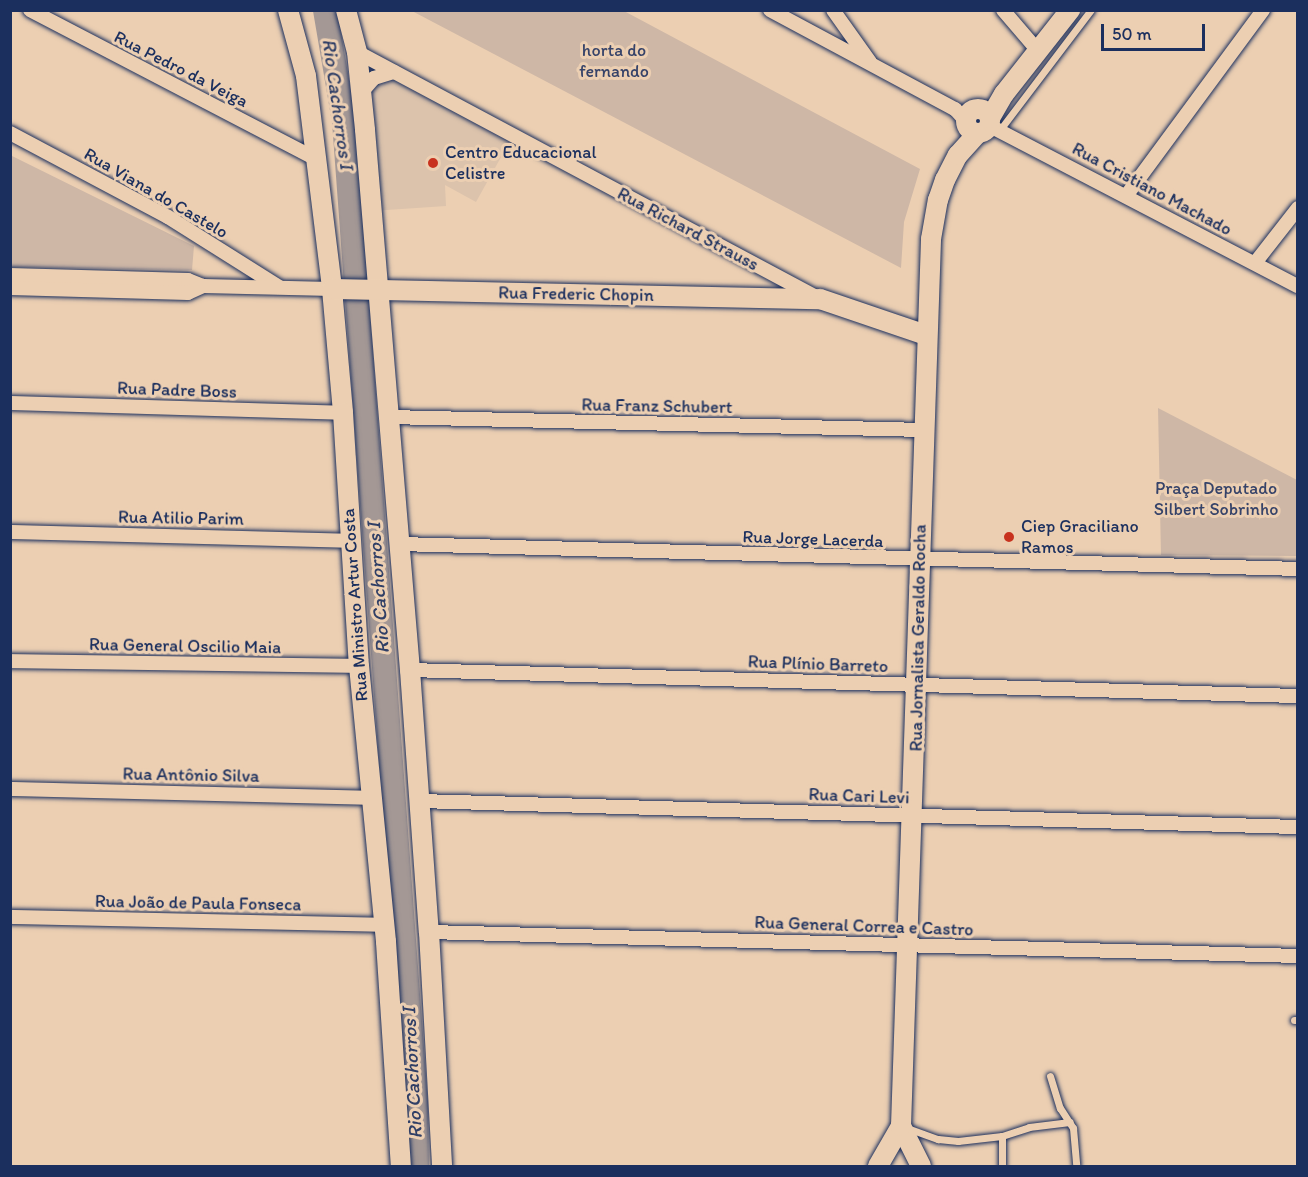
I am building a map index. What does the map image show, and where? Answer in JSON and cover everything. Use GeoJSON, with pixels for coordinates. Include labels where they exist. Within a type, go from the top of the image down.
{"type":"FeatureCollection","features":[{"type":"Feature","properties":{"kind":"street","name":"Rua Pedro da Veiga"},"geometry":{"type":"LineString","coordinates":[[30,10],[316,159]]}},
{"type":"Feature","properties":{"kind":"street","name":"Rua Ministro Artur Costa"},"geometry":{"type":"LineString","coordinates":[[288,10],[306,76],[316,159],[338,290],[350,541],[370,798],[384,925],[401,1167]]}},
{"type":"Feature","properties":{"kind":"street"},"geometry":{"type":"LineString","coordinates":[[346,10],[357,52],[361,93],[372,290],[389,417],[410,670],[429,932],[442,1167]]}},
{"type":"Feature","properties":{"kind":"street","name":"Rua Cristiano Machado"},"geometry":{"type":"LineString","coordinates":[[770,10],[1298,286]]}},
{"type":"Feature","properties":{"kind":"street"},"geometry":{"type":"LineString","coordinates":[[832,10],[872,64]]}},
{"type":"Feature","properties":{"kind":"street"},"geometry":{"type":"LineString","coordinates":[[1004,10],[1039,52]]}},
{"type":"Feature","properties":{"kind":"street","name":"Rua Jornalista Geraldo Rocha"},"geometry":{"type":"LineString","coordinates":[[878,1167],[901,1126],[914,815],[926,335],[933,219],[945,180],[977,120],[1004,94],[1070,10]]}},
{"type":"Feature","properties":{"kind":"street"},"geometry":{"type":"LineString","coordinates":[[1126,196],[1263,10]]}},
{"type":"Feature","properties":{"kind":"street","name":"Rua Richard Strauss"},"geometry":{"type":"LineString","coordinates":[[357,52],[820,298],[926,335]]}},
{"type":"Feature","properties":{"kind":"street"},"geometry":{"type":"LineString","coordinates":[[361,93],[374,78],[394,72]]}},
{"type":"Feature","properties":{"kind":"street","name":"Rua Viana do Castelo"},"geometry":{"type":"LineString","coordinates":[[10,133],[168,217],[281,288]]}},
{"type":"Feature","properties":{"kind":"street"},"geometry":{"type":"LineString","coordinates":[[1255,263],[1298,208]]}},
{"type":"Feature","properties":{"kind":"street"},"geometry":{"type":"LineString","coordinates":[[10,275],[188,280],[203,285],[338,290]]}},
{"type":"Feature","properties":{"kind":"street"},"geometry":{"type":"LineString","coordinates":[[10,288],[188,293],[203,285]]}},
{"type":"Feature","properties":{"kind":"street","name":"Rua Frederic Chopin"},"geometry":{"type":"LineString","coordinates":[[338,290],[820,298]]}},
{"type":"Feature","properties":{"kind":"street","name":"Rua Padre Boss"},"geometry":{"type":"LineString","coordinates":[[10,403],[343,413]]}},
{"type":"Feature","properties":{"kind":"street","name":"Rua Franz Schubert"},"geometry":{"type":"LineString","coordinates":[[389,417],[923,430]]}},
{"type":"Feature","properties":{"kind":"street","name":"Rua Atilio Parim"},"geometry":{"type":"LineString","coordinates":[[10,532],[350,541]]}},
{"type":"Feature","properties":{"kind":"street","name":"Rua Jorge Lacerda"},"geometry":{"type":"LineString","coordinates":[[399,544],[1298,569]]}},
{"type":"Feature","properties":{"kind":"street","name":"Rua General Oscilio Maia"},"geometry":{"type":"LineString","coordinates":[[10,661],[359,666]]}},
{"type":"Feature","properties":{"kind":"street","name":"Rua Plínio Barreto"},"geometry":{"type":"LineString","coordinates":[[410,670],[1298,696]]}},
{"type":"Feature","properties":{"kind":"street","name":"Rua Antônio Silva"},"geometry":{"type":"LineString","coordinates":[[10,789],[370,798]]}},
{"type":"Feature","properties":{"kind":"street","name":"Rua Cari Levi"},"geometry":{"type":"LineString","coordinates":[[420,801],[1298,827]]}},
{"type":"Feature","properties":{"kind":"street","name":"Rua João de Paula Fonseca"},"geometry":{"type":"LineString","coordinates":[[10,917],[384,925]]}},
{"type":"Feature","properties":{"kind":"street","name":"Rua General Correa e Castro"},"geometry":{"type":"LineString","coordinates":[[429,932],[1298,957]]}},
{"type":"Feature","properties":{"kind":"street","name":"Rua Jornalista Geraldo Rocha"},"geometry":{"type":"LineString","coordinates":[[901,1126],[921,1167]]}},
{"type":"Feature","properties":{"kind":"lane","name":"Rua Jornalista Geraldo Rocha"},"geometry":{"type":"LineString","coordinates":[[977,120],[1091,10]]}},
{"type":"Feature","properties":{"kind":"lane"},"geometry":{"type":"LineString","coordinates":[[1050,1076],[1060,1108],[1070,1122],[1075,1135],[1076,1167]]}},
{"type":"Feature","properties":{"kind":"lane"},"geometry":{"type":"LineString","coordinates":[[901,1126],[938,1138],[958,1141],[1002,1136],[1029,1127],[1070,1122]]}},
{"type":"Feature","properties":{"kind":"lane"},"geometry":{"type":"LineString","coordinates":[[1002,1136],[1002,1167]]}},
{"type":"Feature","properties":{"kind":"shaded area","name":"Centro Educacional Celistre"},"geometry":{"type":"Polygon","coordinates":[[[392,79],[510,141],[476,202],[445,185],[446,206],[372,211],[369,91],[380,83],[392,79]]]}},
{"type":"Feature","properties":{"kind":"green space","name":"horta do fernando"},"geometry":{"type":"Polygon","coordinates":[[[412,11],[624,11],[920,169],[904,222],[901,268],[412,11]]]}},
{"type":"Feature","properties":{"kind":"green space"},"geometry":{"type":"Polygon","coordinates":[[[10,155],[194,246],[192,270],[11,267],[10,155]]]}},
{"type":"Feature","properties":{"kind":"green space","name":"Praça Deputado Silbert Sobrinho"},"geometry":{"type":"Polygon","coordinates":[[[1158,408],[1297,480],[1297,556],[1161,555],[1158,408]]]}},
{"type":"Feature","properties":{"kind":"waterway","name":"Rio Cachorros I"},"geometry":{"type":"LineString","coordinates":[[325,10],[344,121],[416,1104],[417,1166]]}},
{"type":"Feature","properties":{"kind":"place","name":"Centro Educacional Celistre"},"geometry":{"type":"Point","coordinates":[433,163]}},
{"type":"Feature","properties":{"kind":"place","name":"Ciep Graciliano Ramos"},"geometry":{"type":"Point","coordinates":[1009,537]}}]}
